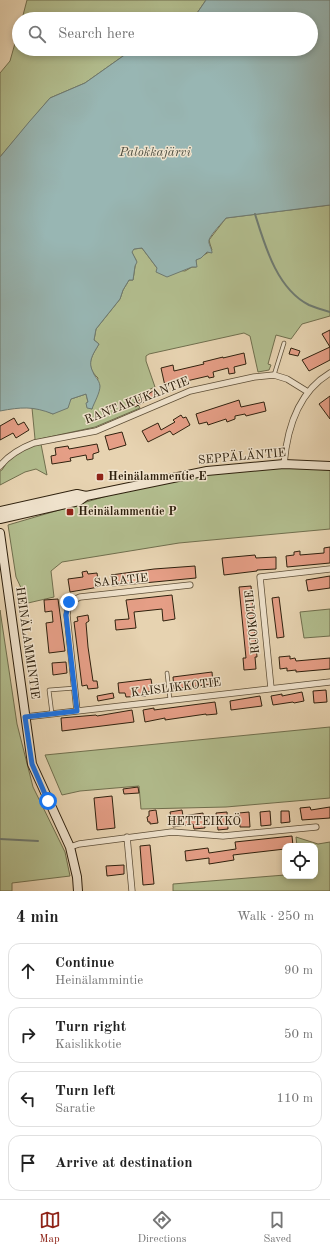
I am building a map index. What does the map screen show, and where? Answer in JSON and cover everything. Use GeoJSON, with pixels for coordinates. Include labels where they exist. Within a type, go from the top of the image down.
{"type":"FeatureCollection","features":[{"type":"Feature","properties":{"kind":"main road","name":"SEPPÄLÄNTIE"},"geometry":{"type":"LineString","coordinates":[[0,519],[79,501],[86,496],[207,471],[284,464],[330,466]]}},
{"type":"Feature","properties":{"kind":"main road","name":"SEPPÄLÄNTIE"},"geometry":{"type":"LineString","coordinates":[[0,511],[77,494],[86,496]]}},
{"type":"Feature","properties":{"kind":"main road","name":"HEINÄLAMMINTIE"},"geometry":{"type":"LineString","coordinates":[[0,533],[32,764],[70,847],[77,877],[78,891]]}},
{"type":"Feature","properties":{"kind":"street"},"geometry":{"type":"LineString","coordinates":[[284,464],[290,424],[308,392],[330,373]]}},
{"type":"Feature","properties":{"kind":"street","name":"RANTAKUKANTIE"},"geometry":{"type":"LineString","coordinates":[[0,466],[5,460],[16,452],[34,443],[96,431],[190,391],[254,377],[274,375],[288,379],[308,392]]}},
{"type":"Feature","properties":{"kind":"street","name":"RUOKOTIE"},"geometry":{"type":"LineString","coordinates":[[271,688],[260,576],[330,569]]}},
{"type":"Feature","properties":{"kind":"street","name":"SARATIE"},"geometry":{"type":"LineString","coordinates":[[77,711],[66,615],[69,602],[80,597],[190,584]]}},
{"type":"Feature","properties":{"kind":"street","name":"KAISLIKKOTIE"},"geometry":{"type":"LineString","coordinates":[[25,717],[330,682]]}},
{"type":"Feature","properties":{"kind":"street","name":"HETTEIKKÖ"},"geometry":{"type":"LineString","coordinates":[[70,847],[79,844],[172,832],[223,836],[316,827]]}},
{"type":"Feature","properties":{"kind":"street"},"geometry":{"type":"LineString","coordinates":[[127,837],[132,891]]}},
{"type":"Feature","properties":{"kind":"lane"},"geometry":{"type":"LineString","coordinates":[[274,375],[284,343]]}},
{"type":"Feature","properties":{"kind":"lane"},"geometry":{"type":"LineString","coordinates":[[167,673],[170,700]]}},
{"type":"Feature","properties":{"kind":"lane"},"geometry":{"type":"LineString","coordinates":[[52,714],[49,690],[75,688]]}},
{"type":"Feature","properties":{"kind":"green space"},"geometry":{"type":"Polygon","coordinates":[[[27,0],[206,0],[198,12],[24,12],[27,0]]]}},
{"type":"Feature","properties":{"kind":"green space"},"geometry":{"type":"Polygon","coordinates":[[[12,54],[12,56],[123,56],[85,83],[50,98],[0,157],[0,73],[10,61],[12,54]]]}},
{"type":"Feature","properties":{"kind":"green space"},"geometry":{"type":"Polygon","coordinates":[[[330,205],[330,316],[302,324],[291,339],[276,335],[268,364],[271,365],[269,370],[258,372],[250,336],[244,333],[149,354],[146,356],[146,361],[155,387],[146,391],[138,398],[137,403],[140,408],[95,427],[40,439],[47,475],[36,469],[25,472],[0,485],[0,471],[9,459],[31,446],[35,439],[32,408],[40,408],[53,414],[71,399],[86,394],[88,402],[87,407],[92,409],[98,378],[94,374],[90,365],[92,357],[99,344],[94,340],[96,329],[120,299],[129,280],[133,280],[136,260],[131,251],[142,248],[157,268],[185,271],[192,267],[196,267],[196,260],[212,250],[209,240],[226,218],[330,205]]]}},
{"type":"Feature","properties":{"kind":"green space"},"geometry":{"type":"Polygon","coordinates":[[[294,468],[330,470],[330,529],[179,543],[62,562],[51,571],[54,597],[28,603],[16,577],[8,525],[117,493],[185,478],[249,469],[294,468]]]}},
{"type":"Feature","properties":{"kind":"green space"},"geometry":{"type":"Polygon","coordinates":[[[330,609],[330,636],[304,638],[300,612],[330,609]]]}},
{"type":"Feature","properties":{"kind":"green space"},"geometry":{"type":"Polygon","coordinates":[[[0,610],[17,724],[33,787],[65,852],[70,876],[12,883],[12,891],[0,891],[0,610]]]}},
{"type":"Feature","properties":{"kind":"green space"},"geometry":{"type":"Polygon","coordinates":[[[330,727],[330,798],[226,807],[141,809],[139,786],[80,791],[62,795],[45,755],[330,727]]]}},
{"type":"Feature","properties":{"kind":"green space"},"geometry":{"type":"Polygon","coordinates":[[[296,837],[315,843],[297,843],[296,837]]]}},
{"type":"Feature","properties":{"kind":"green space"},"geometry":{"type":"Polygon","coordinates":[[[330,842],[330,891],[173,891],[173,884],[282,875],[282,879],[318,879],[318,844],[330,842]]]}},
{"type":"Feature","properties":{"kind":"water","name":"Palokkajärvi"},"geometry":{"type":"Polygon","coordinates":[[[206,0],[330,0],[330,205],[226,218],[209,240],[212,253],[207,252],[201,258],[196,260],[197,267],[192,267],[167,277],[156,272],[157,268],[142,248],[134,249],[132,252],[137,262],[133,280],[129,280],[120,299],[96,329],[94,340],[99,344],[92,357],[91,368],[99,382],[100,389],[92,409],[87,408],[86,403],[88,402],[86,394],[71,399],[68,408],[53,414],[33,408],[0,411],[0,157],[50,98],[85,83],[123,56],[318,56],[318,12],[198,12],[206,0]]]}},
{"type":"Feature","properties":{"kind":"building"},"geometry":{"type":"Polygon","coordinates":[[[330,330],[330,347],[322,334],[330,330]]]}},
{"type":"Feature","properties":{"kind":"building"},"geometry":{"type":"Polygon","coordinates":[[[330,347],[330,360],[309,371],[302,360],[330,347]]]}},
{"type":"Feature","properties":{"kind":"building"},"geometry":{"type":"Polygon","coordinates":[[[291,348],[300,351],[298,356],[289,354],[291,348]]]}},
{"type":"Feature","properties":{"kind":"building"},"geometry":{"type":"Polygon","coordinates":[[[244,353],[246,364],[234,367],[235,373],[229,374],[228,368],[213,372],[214,377],[209,378],[208,376],[165,386],[161,368],[173,365],[174,371],[204,364],[203,362],[244,353]]]}},
{"type":"Feature","properties":{"kind":"building"},"geometry":{"type":"Polygon","coordinates":[[[153,391],[156,395],[135,407],[133,404],[153,391]]]}},
{"type":"Feature","properties":{"kind":"building"},"geometry":{"type":"Polygon","coordinates":[[[330,396],[330,419],[319,404],[330,396]]]}},
{"type":"Feature","properties":{"kind":"building"},"geometry":{"type":"Polygon","coordinates":[[[239,400],[241,407],[264,402],[266,411],[246,416],[245,414],[235,416],[235,419],[227,422],[226,419],[208,425],[207,422],[199,424],[196,414],[239,400]]]}},
{"type":"Feature","properties":{"kind":"building"},"geometry":{"type":"Polygon","coordinates":[[[181,415],[183,418],[186,417],[190,425],[173,435],[170,431],[148,442],[142,431],[158,423],[161,430],[175,422],[173,420],[181,415]]]}},
{"type":"Feature","properties":{"kind":"building"},"geometry":{"type":"Polygon","coordinates":[[[14,418],[18,425],[24,422],[29,430],[16,438],[13,433],[0,440],[0,426],[14,418]]]}},
{"type":"Feature","properties":{"kind":"building"},"geometry":{"type":"Polygon","coordinates":[[[122,432],[126,445],[109,450],[105,436],[122,432]]]}},
{"type":"Feature","properties":{"kind":"building"},"geometry":{"type":"Polygon","coordinates":[[[97,444],[99,452],[93,454],[93,459],[87,460],[86,455],[70,458],[71,461],[52,464],[51,456],[56,455],[55,448],[68,446],[69,449],[97,444]]]}},
{"type":"Feature","properties":{"kind":"building"},"geometry":{"type":"Polygon","coordinates":[[[330,547],[330,563],[287,567],[286,556],[294,555],[294,552],[300,551],[300,555],[324,553],[324,548],[330,547]]]}},
{"type":"Feature","properties":{"kind":"building"},"geometry":{"type":"Polygon","coordinates":[[[255,555],[256,558],[276,557],[276,569],[224,575],[222,558],[255,555]]]}},
{"type":"Feature","properties":{"kind":"building"},"geometry":{"type":"Polygon","coordinates":[[[195,566],[196,578],[112,586],[111,575],[154,569],[195,566]]]}},
{"type":"Feature","properties":{"kind":"building"},"geometry":{"type":"Polygon","coordinates":[[[87,571],[88,574],[97,573],[99,587],[70,592],[68,579],[83,577],[82,572],[87,571]]]}},
{"type":"Feature","properties":{"kind":"building"},"geometry":{"type":"Polygon","coordinates":[[[330,576],[330,588],[308,591],[306,580],[330,576]]]}},
{"type":"Feature","properties":{"kind":"building"},"geometry":{"type":"Polygon","coordinates":[[[251,586],[257,657],[255,657],[256,669],[244,670],[243,658],[246,658],[239,587],[251,586]]]}},
{"type":"Feature","properties":{"kind":"building"},"geometry":{"type":"Polygon","coordinates":[[[172,595],[175,619],[163,621],[162,609],[134,612],[136,628],[116,630],[115,620],[129,619],[126,600],[172,595]]]}},
{"type":"Feature","properties":{"kind":"building"},"geometry":{"type":"Polygon","coordinates":[[[279,597],[284,637],[277,638],[272,598],[279,597]]]}},
{"type":"Feature","properties":{"kind":"building"},"geometry":{"type":"Polygon","coordinates":[[[58,599],[65,651],[49,653],[46,623],[53,622],[52,611],[45,612],[44,600],[58,599]]]}},
{"type":"Feature","properties":{"kind":"building"},"geometry":{"type":"Polygon","coordinates":[[[88,615],[89,621],[86,623],[88,647],[93,681],[97,681],[98,688],[88,689],[87,685],[82,686],[74,622],[78,621],[77,617],[88,615]]]}},
{"type":"Feature","properties":{"kind":"building"},"geometry":{"type":"Polygon","coordinates":[[[290,656],[290,659],[295,658],[296,661],[330,658],[330,669],[296,672],[296,670],[287,671],[287,668],[280,669],[279,657],[290,656]]]}},
{"type":"Feature","properties":{"kind":"building"},"geometry":{"type":"Polygon","coordinates":[[[66,662],[67,673],[53,675],[52,663],[66,662]]]}},
{"type":"Feature","properties":{"kind":"building"},"geometry":{"type":"Polygon","coordinates":[[[212,672],[213,684],[174,689],[173,677],[212,672]]]}},
{"type":"Feature","properties":{"kind":"building"},"geometry":{"type":"Polygon","coordinates":[[[151,679],[153,691],[145,692],[146,696],[126,697],[125,693],[119,693],[118,683],[151,679]]]}},
{"type":"Feature","properties":{"kind":"building"},"geometry":{"type":"Polygon","coordinates":[[[326,690],[327,702],[314,703],[313,691],[326,690]]]}},
{"type":"Feature","properties":{"kind":"building"},"geometry":{"type":"Polygon","coordinates":[[[302,692],[304,701],[273,705],[271,696],[282,694],[282,696],[302,692]]]}},
{"type":"Feature","properties":{"kind":"building"},"geometry":{"type":"Polygon","coordinates":[[[113,693],[114,698],[98,701],[97,696],[113,693]]]}},
{"type":"Feature","properties":{"kind":"building"},"geometry":{"type":"Polygon","coordinates":[[[260,696],[262,706],[231,710],[230,701],[260,696]]]}},
{"type":"Feature","properties":{"kind":"building"},"geometry":{"type":"Polygon","coordinates":[[[215,702],[217,714],[206,714],[165,720],[165,718],[145,722],[143,710],[154,708],[154,710],[215,702]]]}},
{"type":"Feature","properties":{"kind":"building"},"geometry":{"type":"Polygon","coordinates":[[[132,710],[134,722],[62,731],[61,718],[97,716],[132,710]]]}},
{"type":"Feature","properties":{"kind":"building"},"geometry":{"type":"Polygon","coordinates":[[[138,787],[139,793],[124,794],[123,789],[138,787]]]}},
{"type":"Feature","properties":{"kind":"building"},"geometry":{"type":"Polygon","coordinates":[[[112,796],[115,828],[97,830],[94,798],[112,796]]]}},
{"type":"Feature","properties":{"kind":"building"},"geometry":{"type":"Polygon","coordinates":[[[310,807],[311,810],[330,807],[330,818],[302,820],[300,808],[310,807]]]}},
{"type":"Feature","properties":{"kind":"building"},"geometry":{"type":"Polygon","coordinates":[[[156,810],[158,823],[150,824],[147,817],[149,816],[149,811],[156,810]]]}},
{"type":"Feature","properties":{"kind":"building"},"geometry":{"type":"Polygon","coordinates":[[[182,810],[183,816],[203,813],[205,828],[194,829],[193,824],[173,827],[170,812],[182,810]]]}},
{"type":"Feature","properties":{"kind":"building"},"geometry":{"type":"Polygon","coordinates":[[[270,811],[271,825],[261,826],[260,812],[270,811]]]}},
{"type":"Feature","properties":{"kind":"building"},"geometry":{"type":"Polygon","coordinates":[[[281,811],[289,811],[290,822],[281,823],[281,811]]]}},
{"type":"Feature","properties":{"kind":"building"},"geometry":{"type":"Polygon","coordinates":[[[227,812],[228,829],[218,830],[216,813],[227,812]]]}},
{"type":"Feature","properties":{"kind":"building"},"geometry":{"type":"Polygon","coordinates":[[[249,812],[250,827],[240,827],[239,813],[249,812]]]}},
{"type":"Feature","properties":{"kind":"building"},"geometry":{"type":"Polygon","coordinates":[[[292,836],[293,843],[282,843],[282,849],[233,855],[234,860],[209,864],[209,858],[186,861],[185,851],[208,848],[209,853],[236,849],[235,842],[292,836]]]}},
{"type":"Feature","properties":{"kind":"building"},"geometry":{"type":"Polygon","coordinates":[[[150,845],[154,884],[143,885],[140,846],[150,845]]]}},
{"type":"Feature","properties":{"kind":"building"},"geometry":{"type":"Polygon","coordinates":[[[124,865],[124,874],[107,876],[106,866],[124,865]]]}},
{"type":"Feature","properties":{"kind":"waterway"},"geometry":{"type":"LineString","coordinates":[[255,214],[268,253],[280,278],[288,289],[309,305],[330,312]]}},
{"type":"Feature","properties":{"kind":"waterway"},"geometry":{"type":"LineString","coordinates":[[0,839],[38,841]]}},
{"type":"Feature","properties":{"kind":"place","name":"Heinälammentie E"},"geometry":{"type":"Point","coordinates":[100,477]}},
{"type":"Feature","properties":{"kind":"place","name":"Heinälammentie P"},"geometry":{"type":"Point","coordinates":[70,512]}},
{"type":"Feature","properties":{"kind":"route"},"geometry":{"type":"LineString","coordinates":[[48,801],[32,764],[25,717],[77,711],[66,615],[69,602]]}}]}
